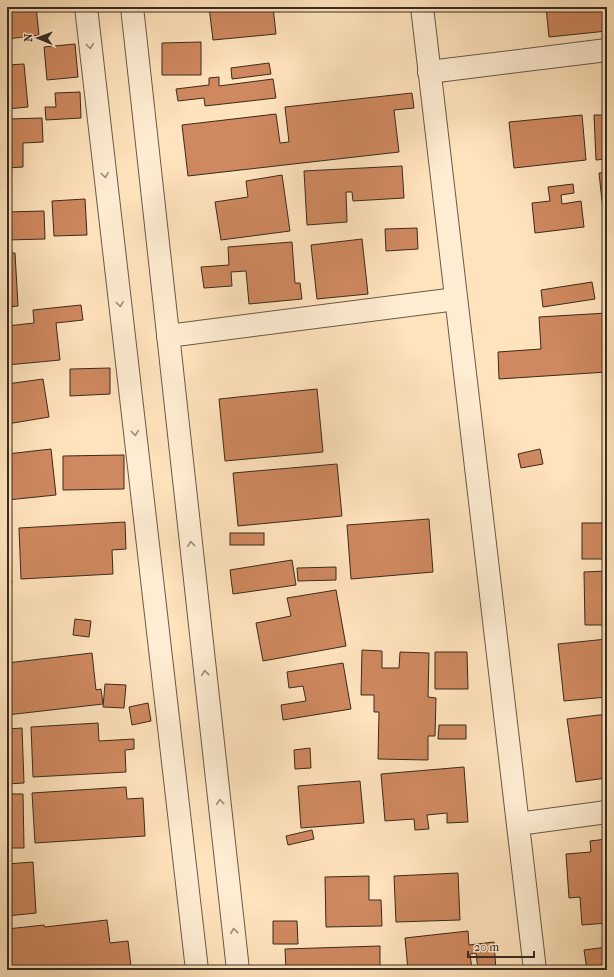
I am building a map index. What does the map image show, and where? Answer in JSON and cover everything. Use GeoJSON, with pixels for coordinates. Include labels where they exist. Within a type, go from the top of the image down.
{"type":"FeatureCollection","features":[{"type":"Feature","properties":{"kind":"street"},"geometry":{"type":"LineString","coordinates":[[86,7],[197,970]]}},
{"type":"Feature","properties":{"kind":"street"},"geometry":{"type":"LineString","coordinates":[[132,7],[238,970]]}},
{"type":"Feature","properties":{"kind":"street"},"geometry":{"type":"LineString","coordinates":[[422,7],[535,970]]}},
{"type":"Feature","properties":{"kind":"street"},"geometry":{"type":"LineString","coordinates":[[429,72],[607,50]]}},
{"type":"Feature","properties":{"kind":"street"},"geometry":{"type":"LineString","coordinates":[[168,336],[456,299]]}},
{"type":"Feature","properties":{"kind":"street"},"geometry":{"type":"LineString","coordinates":[[518,824],[607,812]]}},
{"type":"Feature","properties":{"kind":"building"},"geometry":{"type":"Polygon","coordinates":[[[7,7],[36,7],[39,35],[7,39],[7,7]]]}},
{"type":"Feature","properties":{"kind":"building"},"geometry":{"type":"Polygon","coordinates":[[[209,7],[273,7],[276,34],[213,40],[209,7]]]}},
{"type":"Feature","properties":{"kind":"building"},"geometry":{"type":"Polygon","coordinates":[[[546,7],[605,7],[605,14],[607,14],[607,31],[549,37],[546,7]]]}},
{"type":"Feature","properties":{"kind":"building"},"geometry":{"type":"Polygon","coordinates":[[[201,42],[201,75],[162,75],[162,43],[201,42]]]}},
{"type":"Feature","properties":{"kind":"building"},"geometry":{"type":"Polygon","coordinates":[[[75,44],[78,77],[47,80],[44,47],[75,44]]]}},
{"type":"Feature","properties":{"kind":"building"},"geometry":{"type":"Polygon","coordinates":[[[269,63],[271,74],[232,79],[231,68],[269,63]]]}},
{"type":"Feature","properties":{"kind":"building"},"geometry":{"type":"Polygon","coordinates":[[[24,64],[28,107],[7,109],[7,65],[24,64]]]}},
{"type":"Feature","properties":{"kind":"building"},"geometry":{"type":"Polygon","coordinates":[[[219,77],[219,86],[273,79],[276,98],[205,106],[204,98],[178,101],[176,89],[209,85],[209,78],[219,77]]]}},
{"type":"Feature","properties":{"kind":"building"},"geometry":{"type":"Polygon","coordinates":[[[80,92],[81,118],[46,120],[45,107],[56,107],[55,93],[80,92]]]}},
{"type":"Feature","properties":{"kind":"building"},"geometry":{"type":"Polygon","coordinates":[[[412,93],[414,108],[394,110],[399,152],[188,176],[182,125],[276,114],[280,143],[289,142],[285,107],[412,93]]]}},
{"type":"Feature","properties":{"kind":"building"},"geometry":{"type":"Polygon","coordinates":[[[582,115],[586,160],[514,168],[509,122],[582,115]]]}},
{"type":"Feature","properties":{"kind":"building"},"geometry":{"type":"Polygon","coordinates":[[[594,115],[607,115],[607,159],[596,160],[594,115]]]}},
{"type":"Feature","properties":{"kind":"building"},"geometry":{"type":"Polygon","coordinates":[[[42,118],[43,142],[23,143],[23,167],[7,168],[7,119],[42,118]]]}},
{"type":"Feature","properties":{"kind":"building"},"geometry":{"type":"Polygon","coordinates":[[[402,166],[404,198],[353,201],[352,192],[346,192],[347,222],[307,225],[304,171],[402,166]]]}},
{"type":"Feature","properties":{"kind":"building"},"geometry":{"type":"Polygon","coordinates":[[[599,173],[607,173],[607,228],[605,229],[599,173]]]}},
{"type":"Feature","properties":{"kind":"building"},"geometry":{"type":"Polygon","coordinates":[[[282,175],[290,231],[221,240],[215,202],[248,197],[246,181],[282,175]]]}},
{"type":"Feature","properties":{"kind":"building"},"geometry":{"type":"Polygon","coordinates":[[[573,184],[574,193],[561,195],[562,204],[581,201],[584,227],[535,233],[532,203],[550,201],[548,187],[573,184]]]}},
{"type":"Feature","properties":{"kind":"building"},"geometry":{"type":"Polygon","coordinates":[[[85,199],[87,235],[54,236],[52,201],[85,199]]]}},
{"type":"Feature","properties":{"kind":"building"},"geometry":{"type":"Polygon","coordinates":[[[44,211],[45,239],[7,240],[7,212],[44,211]]]}},
{"type":"Feature","properties":{"kind":"building"},"geometry":{"type":"Polygon","coordinates":[[[417,228],[418,249],[386,251],[385,229],[417,228]]]}},
{"type":"Feature","properties":{"kind":"building"},"geometry":{"type":"Polygon","coordinates":[[[362,239],[368,294],[317,299],[311,245],[362,239]]]}},
{"type":"Feature","properties":{"kind":"building"},"geometry":{"type":"Polygon","coordinates":[[[292,242],[295,283],[300,283],[302,299],[249,304],[246,271],[231,272],[232,286],[204,288],[201,267],[229,265],[228,247],[292,242]]]}},
{"type":"Feature","properties":{"kind":"building"},"geometry":{"type":"Polygon","coordinates":[[[7,253],[15,253],[18,306],[7,307],[7,253]]]}},
{"type":"Feature","properties":{"kind":"building"},"geometry":{"type":"Polygon","coordinates":[[[592,282],[595,299],[543,307],[541,290],[592,282]]]}},
{"type":"Feature","properties":{"kind":"building"},"geometry":{"type":"Polygon","coordinates":[[[81,305],[83,320],[56,323],[60,360],[7,365],[7,326],[34,323],[33,310],[81,305]]]}},
{"type":"Feature","properties":{"kind":"building"},"geometry":{"type":"Polygon","coordinates":[[[607,313],[607,372],[499,379],[498,352],[541,349],[539,317],[607,313]]]}},
{"type":"Feature","properties":{"kind":"building"},"geometry":{"type":"Polygon","coordinates":[[[110,368],[110,394],[70,396],[70,369],[110,368]]]}},
{"type":"Feature","properties":{"kind":"building"},"geometry":{"type":"Polygon","coordinates":[[[43,379],[49,417],[7,424],[7,384],[43,379]]]}},
{"type":"Feature","properties":{"kind":"building"},"geometry":{"type":"Polygon","coordinates":[[[317,389],[323,452],[225,461],[219,399],[317,389]]]}},
{"type":"Feature","properties":{"kind":"building"},"geometry":{"type":"Polygon","coordinates":[[[51,449],[56,495],[7,500],[7,454],[51,449]]]}},
{"type":"Feature","properties":{"kind":"building"},"geometry":{"type":"Polygon","coordinates":[[[540,449],[543,464],[521,468],[518,454],[540,449]]]}},
{"type":"Feature","properties":{"kind":"building"},"geometry":{"type":"Polygon","coordinates":[[[124,455],[124,489],[63,490],[63,456],[124,455]]]}},
{"type":"Feature","properties":{"kind":"building"},"geometry":{"type":"Polygon","coordinates":[[[337,464],[342,516],[238,526],[233,473],[337,464]]]}},
{"type":"Feature","properties":{"kind":"building"},"geometry":{"type":"Polygon","coordinates":[[[429,519],[433,572],[351,579],[347,525],[429,519]]]}},
{"type":"Feature","properties":{"kind":"building"},"geometry":{"type":"Polygon","coordinates":[[[125,522],[126,549],[112,550],[113,574],[21,579],[19,528],[125,522]]]}},
{"type":"Feature","properties":{"kind":"building"},"geometry":{"type":"Polygon","coordinates":[[[582,523],[607,523],[607,559],[582,559],[582,523]]]}},
{"type":"Feature","properties":{"kind":"building"},"geometry":{"type":"Polygon","coordinates":[[[230,533],[264,533],[264,545],[230,545],[230,533]]]}},
{"type":"Feature","properties":{"kind":"building"},"geometry":{"type":"Polygon","coordinates":[[[7,545],[12,583],[7,584],[7,545]]]}},
{"type":"Feature","properties":{"kind":"building"},"geometry":{"type":"Polygon","coordinates":[[[292,560],[296,585],[233,594],[230,570],[292,560]]]}},
{"type":"Feature","properties":{"kind":"building"},"geometry":{"type":"Polygon","coordinates":[[[336,567],[336,580],[298,581],[297,568],[336,567]]]}},
{"type":"Feature","properties":{"kind":"building"},"geometry":{"type":"Polygon","coordinates":[[[607,571],[607,625],[585,625],[584,572],[607,571]]]}},
{"type":"Feature","properties":{"kind":"building"},"geometry":{"type":"Polygon","coordinates":[[[336,590],[346,646],[263,661],[256,623],[291,616],[287,598],[336,590]]]}},
{"type":"Feature","properties":{"kind":"building"},"geometry":{"type":"Polygon","coordinates":[[[75,619],[91,621],[89,637],[73,635],[75,619]]]}},
{"type":"Feature","properties":{"kind":"building"},"geometry":{"type":"Polygon","coordinates":[[[607,639],[607,697],[564,701],[558,644],[607,639]]]}},
{"type":"Feature","properties":{"kind":"building"},"geometry":{"type":"Polygon","coordinates":[[[362,650],[382,651],[382,668],[399,668],[400,652],[429,653],[428,697],[436,698],[435,736],[428,736],[428,760],[378,759],[379,712],[374,712],[374,695],[361,695],[362,650]]]}},
{"type":"Feature","properties":{"kind":"building"},"geometry":{"type":"Polygon","coordinates":[[[435,652],[467,652],[468,689],[435,689],[435,652]]]}},
{"type":"Feature","properties":{"kind":"building"},"geometry":{"type":"Polygon","coordinates":[[[92,653],[96,690],[101,689],[103,704],[7,715],[7,663],[92,653]]]}},
{"type":"Feature","properties":{"kind":"building"},"geometry":{"type":"Polygon","coordinates":[[[343,663],[351,709],[283,720],[281,705],[306,701],[303,686],[289,688],[287,672],[343,663]]]}},
{"type":"Feature","properties":{"kind":"building"},"geometry":{"type":"Polygon","coordinates":[[[105,684],[126,685],[124,708],[103,707],[105,684]]]}},
{"type":"Feature","properties":{"kind":"building"},"geometry":{"type":"Polygon","coordinates":[[[148,703],[151,721],[132,725],[129,707],[148,703]]]}},
{"type":"Feature","properties":{"kind":"building"},"geometry":{"type":"Polygon","coordinates":[[[607,714],[607,778],[576,782],[567,719],[607,714]]]}},
{"type":"Feature","properties":{"kind":"building"},"geometry":{"type":"Polygon","coordinates":[[[98,723],[99,741],[134,739],[134,749],[125,750],[126,772],[33,777],[31,727],[98,723]]]}},
{"type":"Feature","properties":{"kind":"building"},"geometry":{"type":"Polygon","coordinates":[[[439,725],[466,725],[466,739],[438,739],[439,725]]]}},
{"type":"Feature","properties":{"kind":"building"},"geometry":{"type":"Polygon","coordinates":[[[22,728],[24,783],[7,784],[7,729],[22,728]]]}},
{"type":"Feature","properties":{"kind":"building"},"geometry":{"type":"Polygon","coordinates":[[[310,748],[311,768],[295,769],[294,750],[310,748]]]}},
{"type":"Feature","properties":{"kind":"building"},"geometry":{"type":"Polygon","coordinates":[[[464,767],[468,822],[447,823],[447,813],[427,815],[429,829],[415,830],[414,819],[385,821],[381,774],[464,767]]]}},
{"type":"Feature","properties":{"kind":"building"},"geometry":{"type":"Polygon","coordinates":[[[360,781],[364,823],[301,828],[298,786],[360,781]]]}},
{"type":"Feature","properties":{"kind":"building"},"geometry":{"type":"Polygon","coordinates":[[[126,787],[127,799],[143,798],[145,836],[35,843],[32,793],[126,787]]]}},
{"type":"Feature","properties":{"kind":"building"},"geometry":{"type":"Polygon","coordinates":[[[7,794],[23,794],[24,848],[7,848],[7,794]]]}},
{"type":"Feature","properties":{"kind":"building"},"geometry":{"type":"Polygon","coordinates":[[[312,830],[314,839],[288,845],[286,836],[312,830]]]}},
{"type":"Feature","properties":{"kind":"building"},"geometry":{"type":"Polygon","coordinates":[[[607,839],[607,923],[582,925],[580,897],[569,898],[566,854],[591,852],[590,841],[607,839]]]}},
{"type":"Feature","properties":{"kind":"building"},"geometry":{"type":"Polygon","coordinates":[[[33,862],[36,913],[7,916],[7,864],[33,862]]]}},
{"type":"Feature","properties":{"kind":"building"},"geometry":{"type":"Polygon","coordinates":[[[458,873],[460,920],[396,922],[394,876],[458,873]]]}},
{"type":"Feature","properties":{"kind":"building"},"geometry":{"type":"Polygon","coordinates":[[[369,876],[369,900],[381,900],[382,926],[326,927],[325,877],[369,876]]]}},
{"type":"Feature","properties":{"kind":"building"},"geometry":{"type":"Polygon","coordinates":[[[107,920],[110,943],[128,941],[131,967],[105,970],[7,970],[7,929],[44,925],[45,927],[107,920]]]}},
{"type":"Feature","properties":{"kind":"building"},"geometry":{"type":"Polygon","coordinates":[[[273,921],[297,921],[298,944],[273,944],[273,921]]]}},
{"type":"Feature","properties":{"kind":"building"},"geometry":{"type":"Polygon","coordinates":[[[468,931],[469,945],[494,942],[496,970],[478,970],[476,953],[470,954],[472,970],[408,970],[405,938],[468,931]]]}},
{"type":"Feature","properties":{"kind":"building"},"geometry":{"type":"Polygon","coordinates":[[[380,946],[380,970],[286,970],[285,949],[380,946]]]}},
{"type":"Feature","properties":{"kind":"building"},"geometry":{"type":"Polygon","coordinates":[[[607,947],[607,970],[587,970],[584,950],[607,947]]]}}]}
